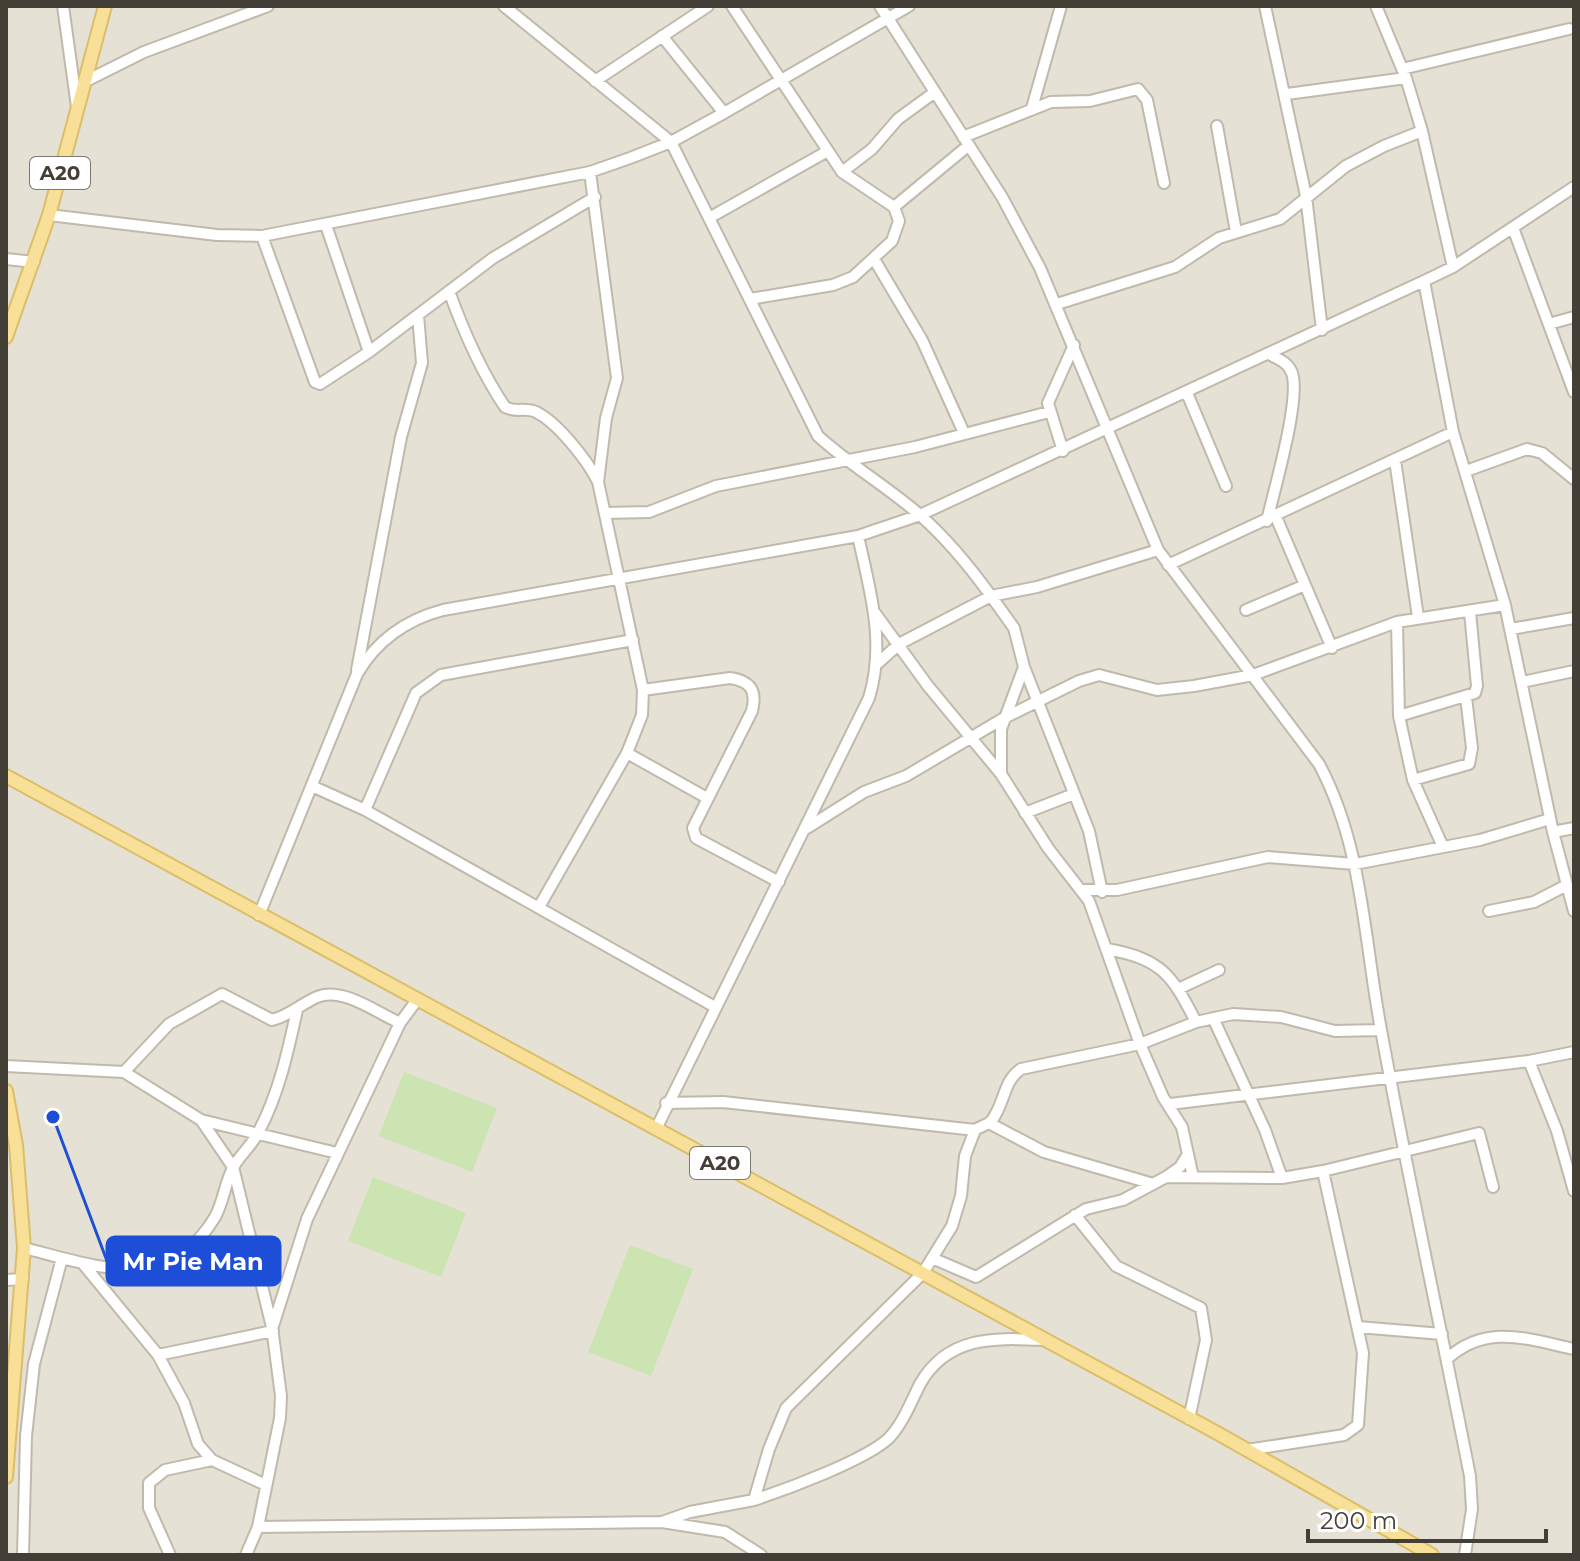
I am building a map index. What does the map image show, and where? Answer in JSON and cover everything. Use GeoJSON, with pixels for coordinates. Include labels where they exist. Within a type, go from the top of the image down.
{"type":"FeatureCollection","features":[{"type":"Feature","properties":{"kind":"main road","name":"A20"},"geometry":{"type":"LineString","coordinates":[[6,337],[49,215],[105,6]]}},
{"type":"Feature","properties":{"kind":"main road","name":"A20"},"geometry":{"type":"LineString","coordinates":[[6,776],[1047,1340],[1432,1555]]}},
{"type":"Feature","properties":{"kind":"main road"},"geometry":{"type":"LineString","coordinates":[[6,1091],[16,1145],[24,1248],[23,1279],[11,1351],[6,1477]]}},
{"type":"Feature","properties":{"kind":"street"},"geometry":{"type":"LineString","coordinates":[[63,6],[77,108]]}},
{"type":"Feature","properties":{"kind":"street"},"geometry":{"type":"LineString","coordinates":[[84,82],[144,52],[268,6]]}},
{"type":"Feature","properties":{"kind":"street"},"geometry":{"type":"LineString","coordinates":[[504,6],[671,142],[813,428],[846,462],[920,515],[968,565],[1014,628],[1024,667],[1089,831],[1102,892]]}},
{"type":"Feature","properties":{"kind":"street"},"geometry":{"type":"LineString","coordinates":[[595,81],[708,6]]}},
{"type":"Feature","properties":{"kind":"street"},"geometry":{"type":"LineString","coordinates":[[732,6],[782,78],[826,152],[842,172],[894,207],[898,230],[874,259],[844,283],[750,299]]}},
{"type":"Feature","properties":{"kind":"street"},"geometry":{"type":"LineString","coordinates":[[880,6],[1014,219],[1057,304],[1158,550],[1253,675],[1325,775],[1336,796],[1355,864],[1389,1076],[1472,1492],[1465,1555]]}},
{"type":"Feature","properties":{"kind":"street"},"geometry":{"type":"LineString","coordinates":[[49,215],[217,235],[262,236],[590,172],[671,142],[909,6]]}},
{"type":"Feature","properties":{"kind":"street"},"geometry":{"type":"LineString","coordinates":[[1032,108],[1061,6]]}},
{"type":"Feature","properties":{"kind":"street"},"geometry":{"type":"LineString","coordinates":[[1265,6],[1287,94],[1306,196],[1322,330]]}},
{"type":"Feature","properties":{"kind":"street"},"geometry":{"type":"LineString","coordinates":[[1376,6],[1404,74],[1422,131],[1453,267]]}},
{"type":"Feature","properties":{"kind":"street"},"geometry":{"type":"LineString","coordinates":[[1287,94],[1404,74],[1569,29]]}},
{"type":"Feature","properties":{"kind":"street"},"geometry":{"type":"LineString","coordinates":[[662,36],[724,113]]}},
{"type":"Feature","properties":{"kind":"street"},"geometry":{"type":"LineString","coordinates":[[894,207],[966,141],[1032,108],[1051,102],[1090,101],[1131,90],[1142,92],[1147,100],[1164,183]]}},
{"type":"Feature","properties":{"kind":"street"},"geometry":{"type":"LineString","coordinates":[[842,172],[872,149],[898,119],[935,92]]}},
{"type":"Feature","properties":{"kind":"street"},"geometry":{"type":"LineString","coordinates":[[1217,126],[1236,232]]}},
{"type":"Feature","properties":{"kind":"street"},"geometry":{"type":"LineString","coordinates":[[1057,304],[1175,267],[1219,238],[1280,219],[1346,166],[1422,131]]}},
{"type":"Feature","properties":{"kind":"street"},"geometry":{"type":"LineString","coordinates":[[709,218],[826,152]]}},
{"type":"Feature","properties":{"kind":"street"},"geometry":{"type":"LineString","coordinates":[[590,172],[617,378],[606,418],[598,482]]}},
{"type":"Feature","properties":{"kind":"street"},"geometry":{"type":"LineString","coordinates":[[357,674],[377,645],[424,615],[858,536],[920,515],[1107,431],[1453,267],[1574,187]]}},
{"type":"Feature","properties":{"kind":"street"},"geometry":{"type":"LineString","coordinates":[[262,236],[316,384],[369,352],[493,258],[595,197]]}},
{"type":"Feature","properties":{"kind":"street"},"geometry":{"type":"LineString","coordinates":[[326,225],[369,352]]}},
{"type":"Feature","properties":{"kind":"street"},"geometry":{"type":"LineString","coordinates":[[1513,228],[1574,392]]}},
{"type":"Feature","properties":{"kind":"street"},"geometry":{"type":"LineString","coordinates":[[6,259],[34,262]]}},
{"type":"Feature","properties":{"kind":"street"},"geometry":{"type":"LineString","coordinates":[[874,259],[922,340],[964,433]]}},
{"type":"Feature","properties":{"kind":"street"},"geometry":{"type":"LineString","coordinates":[[1424,281],[1453,432],[1505,605],[1550,819],[1574,911]]}},
{"type":"Feature","properties":{"kind":"street"},"geometry":{"type":"LineString","coordinates":[[449,291],[477,352],[480,368],[505,407],[511,411],[538,413],[583,455],[598,482],[643,690],[642,715],[627,753],[539,907]]}},
{"type":"Feature","properties":{"kind":"street"},"geometry":{"type":"LineString","coordinates":[[259,915],[314,787],[357,674],[401,437],[422,363],[418,315]]}},
{"type":"Feature","properties":{"kind":"street"},"geometry":{"type":"LineString","coordinates":[[1549,324],[1574,317]]}},
{"type":"Feature","properties":{"kind":"street"},"geometry":{"type":"LineString","coordinates":[[1063,451],[1049,412],[1049,397],[1074,345]]}},
{"type":"Feature","properties":{"kind":"street"},"geometry":{"type":"LineString","coordinates":[[1269,354],[1287,363],[1292,371],[1294,395],[1272,519],[1332,648]]}},
{"type":"Feature","properties":{"kind":"street"},"geometry":{"type":"LineString","coordinates":[[1187,393],[1226,486]]}},
{"type":"Feature","properties":{"kind":"street"},"geometry":{"type":"LineString","coordinates":[[605,513],[649,512],[716,486],[846,462],[1049,412]]}},
{"type":"Feature","properties":{"kind":"street"},"geometry":{"type":"LineString","coordinates":[[1168,565],[1453,432]]}},
{"type":"Feature","properties":{"kind":"street"},"geometry":{"type":"LineString","coordinates":[[1466,471],[1527,449],[1542,453],[1574,479]]}},
{"type":"Feature","properties":{"kind":"street"},"geometry":{"type":"LineString","coordinates":[[1395,460],[1418,617]]}},
{"type":"Feature","properties":{"kind":"street"},"geometry":{"type":"LineString","coordinates":[[656,1129],[666,1103],[807,828],[869,698],[878,663],[875,613],[858,536]]}},
{"type":"Feature","properties":{"kind":"street"},"geometry":{"type":"LineString","coordinates":[[878,663],[899,644],[991,596],[1037,587],[1158,550]]}},
{"type":"Feature","properties":{"kind":"street"},"geometry":{"type":"LineString","coordinates":[[1246,610],[1305,585]]}},
{"type":"Feature","properties":{"kind":"street"},"geometry":{"type":"LineString","coordinates":[[807,828],[864,792],[906,776],[1056,689],[1099,675],[1170,690],[1253,675],[1397,622],[1505,605]]}},
{"type":"Feature","properties":{"kind":"street"},"geometry":{"type":"LineString","coordinates":[[1399,716],[1475,693],[1477,686],[1470,612]]}},
{"type":"Feature","properties":{"kind":"street"},"geometry":{"type":"LineString","coordinates":[[875,613],[1001,774],[1048,848],[1082,890],[1107,949],[1140,1044],[1163,1097],[1182,1127],[1193,1177]]}},
{"type":"Feature","properties":{"kind":"street"},"geometry":{"type":"LineString","coordinates":[[1511,629],[1574,618]]}},
{"type":"Feature","properties":{"kind":"street"},"geometry":{"type":"LineString","coordinates":[[1397,622],[1399,716],[1413,780],[1443,847]]}},
{"type":"Feature","properties":{"kind":"street"},"geometry":{"type":"LineString","coordinates":[[365,810],[416,693],[429,680],[441,675],[633,640]]}},
{"type":"Feature","properties":{"kind":"street"},"geometry":{"type":"LineString","coordinates":[[1001,774],[998,753],[1004,718],[1024,667]]}},
{"type":"Feature","properties":{"kind":"street"},"geometry":{"type":"LineString","coordinates":[[1522,682],[1574,671]]}},
{"type":"Feature","properties":{"kind":"street"},"geometry":{"type":"LineString","coordinates":[[643,690],[730,678],[744,680],[751,686],[755,697],[752,711],[693,828],[696,838],[779,882]]}},
{"type":"Feature","properties":{"kind":"street"},"geometry":{"type":"LineString","coordinates":[[1413,780],[1469,764],[1472,748],[1466,697]]}},
{"type":"Feature","properties":{"kind":"street"},"geometry":{"type":"LineString","coordinates":[[627,753],[707,798]]}},
{"type":"Feature","properties":{"kind":"street"},"geometry":{"type":"LineString","coordinates":[[314,787],[365,810],[715,1007]]}},
{"type":"Feature","properties":{"kind":"street"},"geometry":{"type":"LineString","coordinates":[[1025,813],[1074,794]]}},
{"type":"Feature","properties":{"kind":"street"},"geometry":{"type":"LineString","coordinates":[[1082,890],[1102,892],[1268,857],[1355,864],[1480,840],[1550,819]]}},
{"type":"Feature","properties":{"kind":"street"},"geometry":{"type":"LineString","coordinates":[[1553,832],[1574,828]]}},
{"type":"Feature","properties":{"kind":"street"},"geometry":{"type":"LineString","coordinates":[[1489,911],[1534,902],[1567,885]]}},
{"type":"Feature","properties":{"kind":"street"},"geometry":{"type":"LineString","coordinates":[[1107,949],[1148,960],[1165,971],[1196,1022]]}},
{"type":"Feature","properties":{"kind":"street"},"geometry":{"type":"LineString","coordinates":[[1178,989],[1219,970]]}},
{"type":"Feature","properties":{"kind":"street"},"geometry":{"type":"LineString","coordinates":[[124,1072],[169,1024],[222,994],[272,1020],[297,1010],[315,997],[336,994],[400,1023]]}},
{"type":"Feature","properties":{"kind":"street"},"geometry":{"type":"LineString","coordinates":[[273,1329],[307,1219],[400,1023],[417,1000]]}},
{"type":"Feature","properties":{"kind":"street"},"geometry":{"type":"LineString","coordinates":[[24,1248],[84,1265],[131,1270],[152,1269],[174,1259],[217,1214],[233,1167],[258,1135],[284,1067],[297,1010]]}},
{"type":"Feature","properties":{"kind":"street"},"geometry":{"type":"LineString","coordinates":[[666,1103],[723,1102],[975,1130],[989,1123],[1009,1080],[1021,1069],[1140,1044],[1196,1022],[1247,1013],[1292,1019],[1335,1031],[1381,1030]]}},
{"type":"Feature","properties":{"kind":"street"},"geometry":{"type":"LineString","coordinates":[[1213,1018],[1249,1094],[1282,1178]]}},
{"type":"Feature","properties":{"kind":"street"},"geometry":{"type":"LineString","coordinates":[[1170,1104],[1529,1061],[1574,1052]]}},
{"type":"Feature","properties":{"kind":"street"},"geometry":{"type":"LineString","coordinates":[[1529,1061],[1557,1131],[1574,1191]]}},
{"type":"Feature","properties":{"kind":"street"},"geometry":{"type":"LineString","coordinates":[[6,1066],[124,1072],[201,1120],[337,1153]]}},
{"type":"Feature","properties":{"kind":"street"},"geometry":{"type":"LineString","coordinates":[[1182,1127],[1196,1102]]}},
{"type":"Feature","properties":{"kind":"street"},"geometry":{"type":"LineString","coordinates":[[201,1120],[233,1167],[273,1329],[280,1372],[280,1418],[258,1527],[246,1555]]}},
{"type":"Feature","properties":{"kind":"street"},"geometry":{"type":"LineString","coordinates":[[989,1123],[1044,1152],[1150,1183]]}},
{"type":"Feature","properties":{"kind":"street"},"geometry":{"type":"LineString","coordinates":[[754,1500],[769,1449],[786,1408],[923,1273],[932,1258],[958,1210],[965,1156],[975,1130]]}},
{"type":"Feature","properties":{"kind":"street"},"geometry":{"type":"LineString","coordinates":[[1166,1177],[1282,1178],[1479,1133],[1493,1187]]}},
{"type":"Feature","properties":{"kind":"street"},"geometry":{"type":"LineString","coordinates":[[932,1258],[971,1277],[980,1276],[1075,1215],[1123,1200],[1166,1177],[1180,1167],[1188,1154]]}},
{"type":"Feature","properties":{"kind":"street"},"geometry":{"type":"LineString","coordinates":[[1260,1178],[1275,1156]]}},
{"type":"Feature","properties":{"kind":"street"},"geometry":{"type":"LineString","coordinates":[[1247,1450],[1353,1431],[1358,1425],[1364,1367],[1323,1171]]}},
{"type":"Feature","properties":{"kind":"street"},"geometry":{"type":"LineString","coordinates":[[1075,1215],[1116,1266],[1201,1308],[1206,1340],[1189,1419]]}},
{"type":"Feature","properties":{"kind":"street"},"geometry":{"type":"LineString","coordinates":[[23,1555],[25,1450],[34,1364],[62,1258]]}},
{"type":"Feature","properties":{"kind":"street"},"geometry":{"type":"LineString","coordinates":[[84,1265],[158,1355],[184,1403],[193,1436],[212,1460],[266,1485]]}},
{"type":"Feature","properties":{"kind":"street"},"geometry":{"type":"LineString","coordinates":[[6,1280],[23,1279]]}},
{"type":"Feature","properties":{"kind":"street"},"geometry":{"type":"LineString","coordinates":[[1358,1327],[1442,1334]]}},
{"type":"Feature","properties":{"kind":"street"},"geometry":{"type":"LineString","coordinates":[[158,1355],[273,1329]]}},
{"type":"Feature","properties":{"kind":"street"},"geometry":{"type":"LineString","coordinates":[[662,1522],[690,1512],[754,1500],[794,1487],[881,1444],[899,1425],[930,1367],[950,1350],[993,1337],[1047,1340]]}},
{"type":"Feature","properties":{"kind":"street"},"geometry":{"type":"LineString","coordinates":[[1447,1359],[1471,1340],[1487,1337],[1526,1339],[1574,1349]]}},
{"type":"Feature","properties":{"kind":"street"},"geometry":{"type":"LineString","coordinates":[[170,1555],[149,1508],[149,1483],[165,1470],[212,1460]]}},
{"type":"Feature","properties":{"kind":"street"},"geometry":{"type":"LineString","coordinates":[[258,1527],[662,1522],[725,1532],[761,1555]]}},
{"type":"Feature","properties":{"kind":"shaded area"},"geometry":{"type":"Polygon","coordinates":[[[6,6],[1574,6],[1574,1555],[6,1555],[6,6]]]}},
{"type":"Feature","properties":{"kind":"green space"},"geometry":{"type":"Polygon","coordinates":[[[404,1072],[497,1108],[472,1172],[379,1136],[404,1072]]]}},
{"type":"Feature","properties":{"kind":"green space"},"geometry":{"type":"Polygon","coordinates":[[[373,1177],[466,1213],[441,1277],[348,1241],[373,1177]]]}},
{"type":"Feature","properties":{"kind":"green space"},"geometry":{"type":"Polygon","coordinates":[[[630,1245],[693,1269],[651,1376],[588,1352],[630,1245]]]}},
{"type":"Feature","properties":{"kind":"place","name":"Mr Pie Man"},"geometry":{"type":"Point","coordinates":[53,1117]}}]}
